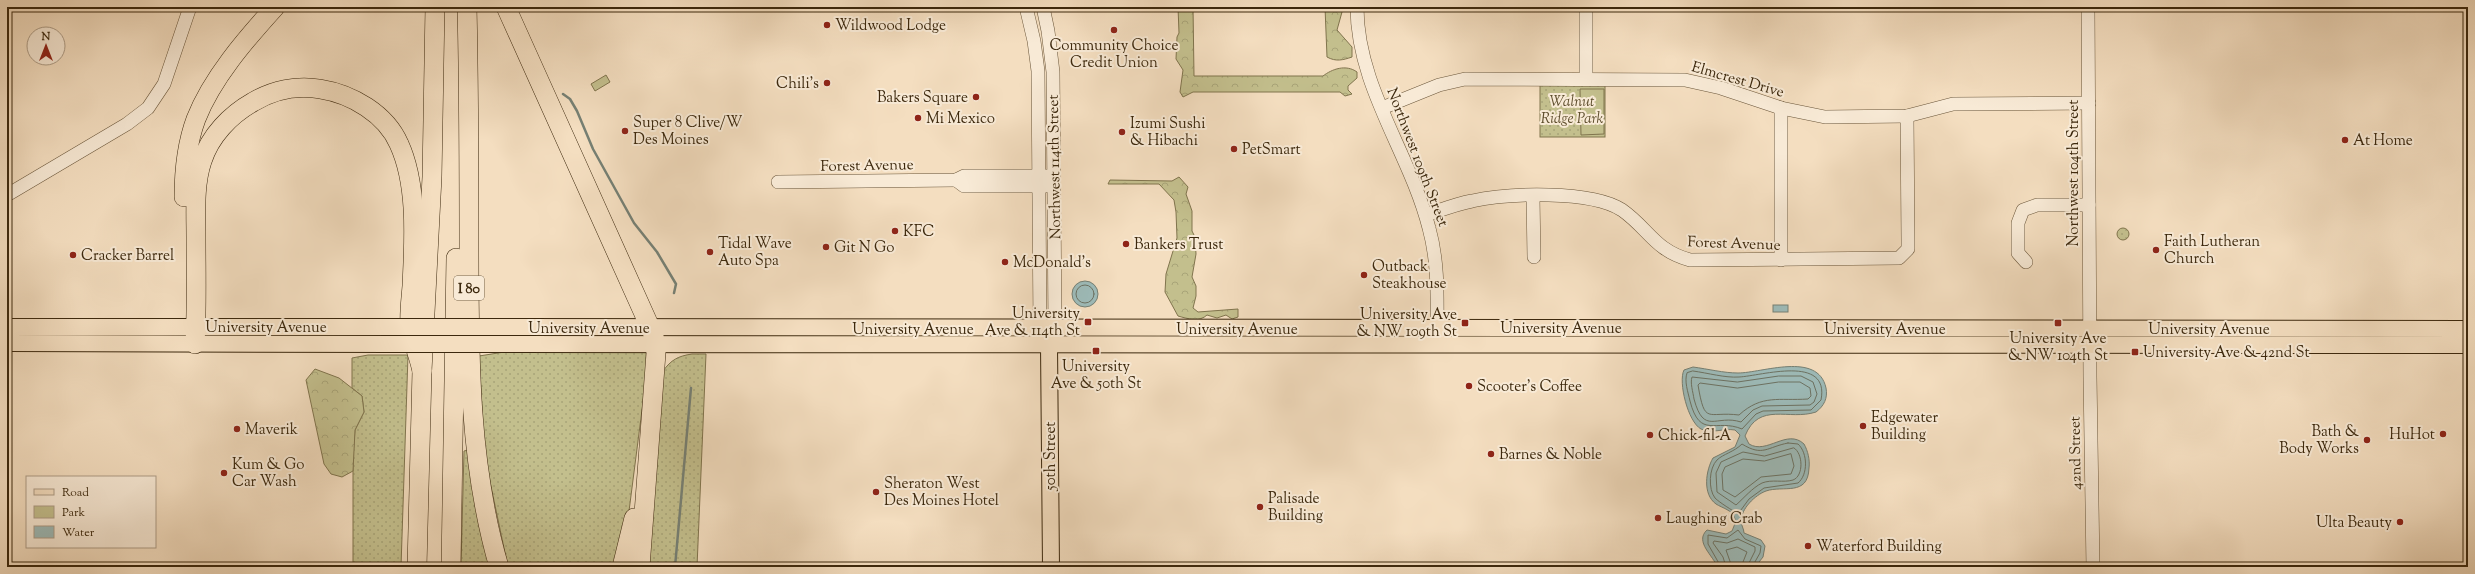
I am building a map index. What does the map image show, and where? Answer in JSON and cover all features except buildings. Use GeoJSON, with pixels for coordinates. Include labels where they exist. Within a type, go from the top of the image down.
{"type":"FeatureCollection","features":[{"type":"Feature","properties":{"kind":"highway"},"geometry":{"type":"LineString","coordinates":[[189,335],[184,184],[196,119],[207,97],[241,45],[275,7]]}},
{"type":"Feature","properties":{"kind":"highway"},"geometry":{"type":"LineString","coordinates":[[417,567],[422,371],[432,177],[435,7]]}},
{"type":"Feature","properties":{"kind":"highway"},"geometry":{"type":"LineString","coordinates":[[451,567],[457,7]]}},
{"type":"Feature","properties":{"kind":"highway","name":"I 80"},"geometry":{"type":"LineString","coordinates":[[467,7],[469,312],[473,412],[480,478],[499,567]]}},
{"type":"Feature","properties":{"kind":"highway"},"geometry":{"type":"LineString","coordinates":[[506,7],[514,29],[653,336],[651,411],[640,567]]}},
{"type":"Feature","properties":{"kind":"highway"},"geometry":{"type":"LineString","coordinates":[[189,335],[198,180],[202,160],[212,139],[226,121],[243,108],[262,97],[294,88],[328,90],[356,101],[373,112],[388,126],[399,143],[407,163],[412,193],[410,326],[422,371]]}},
{"type":"Feature","properties":{"kind":"highway"},"geometry":{"type":"LineString","coordinates":[[622,567],[635,512],[651,411]]}},
{"type":"Feature","properties":{"kind":"main road","name":"University Avenue"},"geometry":{"type":"LineString","coordinates":[[7,327],[396,344],[489,344],[653,336],[1048,328],[1437,328],[2090,337],[2468,345]]}},
{"type":"Feature","properties":{"kind":"main road","name":"University Avenue"},"geometry":{"type":"LineString","coordinates":[[7,343],[396,327],[489,328],[653,336],[1049,345],[1437,345],[2090,337],[2468,329]]}},
{"type":"Feature","properties":{"kind":"main road","name":"Northwest 114th Street"},"geometry":{"type":"LineString","coordinates":[[1048,328],[1049,345]]}},
{"type":"Feature","properties":{"kind":"main road","name":"50th Street"},"geometry":{"type":"LineString","coordinates":[[1049,345],[1051,567]]}},
{"type":"Feature","properties":{"kind":"street"},"geometry":{"type":"LineString","coordinates":[[7,195],[127,124],[148,108],[164,84],[190,7]]}},
{"type":"Feature","properties":{"kind":"street","name":"Northwest 114th Street"},"geometry":{"type":"LineString","coordinates":[[1026,7],[1034,41],[1038,71],[1038,181],[1048,328]]}},
{"type":"Feature","properties":{"kind":"street","name":"Northwest 114th Street"},"geometry":{"type":"LineString","coordinates":[[1042,7],[1049,37],[1053,72],[1055,181],[1048,328]]}},
{"type":"Feature","properties":{"kind":"street","name":"Northwest 109th Street"},"geometry":{"type":"LineString","coordinates":[[1357,7],[1359,37],[1363,57],[1382,108],[1426,215],[1434,250],[1437,273],[1437,345]]}},
{"type":"Feature","properties":{"kind":"street"},"geometry":{"type":"LineString","coordinates":[[1586,7],[1586,78]]}},
{"type":"Feature","properties":{"kind":"street","name":"Northwest 104th Street"},"geometry":{"type":"LineString","coordinates":[[2088,7],[2090,337]]}},
{"type":"Feature","properties":{"kind":"street","name":"Elmcrest Drive"},"geometry":{"type":"LineString","coordinates":[[1382,108],[1456,80],[1586,78],[1685,80],[1721,88],[1781,108],[1826,117],[1907,116],[1953,104],[2089,103]]}},
{"type":"Feature","properties":{"kind":"street"},"geometry":{"type":"LineString","coordinates":[[1781,108],[1781,260]]}},
{"type":"Feature","properties":{"kind":"street","name":"Forest Avenue"},"geometry":{"type":"LineString","coordinates":[[1426,215],[1472,201],[1497,197],[1583,197],[1604,201],[1622,211],[1665,250],[1690,260],[1890,260],[1904,254],[1908,241],[1907,116]]}},
{"type":"Feature","properties":{"kind":"street","name":"Forest Avenue"},"geometry":{"type":"LineString","coordinates":[[778,182],[956,180],[964,176],[1055,181]]}},
{"type":"Feature","properties":{"kind":"street"},"geometry":{"type":"LineString","coordinates":[[1533,197],[1534,257]]}},
{"type":"Feature","properties":{"kind":"street"},"geometry":{"type":"LineString","coordinates":[[2026,262],[2018,253],[2018,223],[2023,210],[2037,205],[2089,204]]}},
{"type":"Feature","properties":{"kind":"street","name":"42nd Street"},"geometry":{"type":"LineString","coordinates":[[2090,337],[2093,567]]}},
{"type":"Feature","properties":{"kind":"green space"},"geometry":{"type":"Polygon","coordinates":[[[1178,7],[1193,7],[1194,76],[1323,76],[1339,68],[1348,68],[1357,72],[1357,78],[1348,86],[1348,90],[1352,94],[1345,96],[1340,92],[1193,92],[1183,97],[1180,92],[1183,70],[1176,59],[1177,37],[1179,33],[1178,7]]]}},
{"type":"Feature","properties":{"kind":"green space"},"geometry":{"type":"Polygon","coordinates":[[[1325,7],[1341,7],[1342,12],[1337,30],[1352,47],[1352,57],[1333,60],[1327,57],[1325,7]]]}},
{"type":"Feature","properties":{"kind":"green space"},"geometry":{"type":"Polygon","coordinates":[[[606,75],[610,82],[595,91],[591,84],[606,75]]]}},
{"type":"Feature","properties":{"kind":"green space","name":"Walnut Ridge Park"},"geometry":{"type":"Polygon","coordinates":[[[1540,83],[1605,83],[1605,137],[1540,137],[1540,83]]]}},
{"type":"Feature","properties":{"kind":"green space"},"geometry":{"type":"Polygon","coordinates":[[[1580,89],[1604,89],[1604,134],[1581,135],[1580,89]]]}},
{"type":"Feature","properties":{"kind":"green space"},"geometry":{"type":"Polygon","coordinates":[[[1179,177],[1188,187],[1186,194],[1192,211],[1192,231],[1195,237],[1196,254],[1192,277],[1196,286],[1196,296],[1193,308],[1198,312],[1238,309],[1238,317],[1232,319],[1226,315],[1217,318],[1207,315],[1201,319],[1194,319],[1178,316],[1165,292],[1166,274],[1177,238],[1174,200],[1159,184],[1108,184],[1110,180],[1172,181],[1179,177]]]}},
{"type":"Feature","properties":{"kind":"green space"},"geometry":{"type":"Polygon","coordinates":[[[2125,228],[2128,229],[2128,239],[2121,240],[2118,239],[2117,232],[2118,229],[2125,228]]]}},
{"type":"Feature","properties":{"kind":"green space"},"geometry":{"type":"Polygon","coordinates":[[[517,350],[646,350],[647,371],[628,519],[616,567],[508,567],[488,472],[483,430],[479,356],[517,350]]]}},
{"type":"Feature","properties":{"kind":"green space"},"geometry":{"type":"Polygon","coordinates":[[[692,354],[706,354],[697,567],[645,567],[663,371],[675,359],[692,354]]]}},
{"type":"Feature","properties":{"kind":"green space"},"geometry":{"type":"Polygon","coordinates":[[[368,355],[408,355],[401,567],[353,567],[353,457],[355,430],[364,412],[362,396],[352,388],[352,358],[368,355]]]}},
{"type":"Feature","properties":{"kind":"green space"},"geometry":{"type":"Polygon","coordinates":[[[315,369],[339,378],[362,396],[364,412],[355,430],[353,471],[342,477],[331,474],[324,464],[306,380],[315,369]]]}},
{"type":"Feature","properties":{"kind":"green space"},"geometry":{"type":"Polygon","coordinates":[[[468,450],[490,567],[461,567],[464,451],[468,450]]]}},
{"type":"Feature","properties":{"kind":"water"},"geometry":{"type":"Polygon","coordinates":[[[1085,281],[1095,284],[1098,294],[1095,304],[1085,307],[1075,304],[1072,294],[1075,284],[1085,281]]]}},
{"type":"Feature","properties":{"kind":"water"},"geometry":{"type":"Polygon","coordinates":[[[1773,305],[1788,305],[1788,312],[1773,312],[1773,305]]]}},
{"type":"Feature","properties":{"kind":"water"},"geometry":{"type":"Polygon","coordinates":[[[1693,367],[1738,373],[1774,368],[1801,367],[1812,370],[1821,377],[1826,388],[1825,402],[1816,412],[1795,415],[1766,415],[1751,425],[1745,436],[1749,444],[1756,447],[1770,445],[1784,440],[1797,440],[1804,444],[1808,453],[1809,462],[1808,477],[1804,483],[1794,488],[1773,489],[1766,491],[1753,499],[1743,512],[1741,521],[1744,533],[1761,540],[1765,546],[1763,557],[1755,567],[1717,567],[1704,544],[1703,539],[1707,530],[1726,534],[1732,531],[1735,522],[1732,513],[1712,500],[1707,488],[1707,475],[1713,458],[1735,447],[1740,435],[1735,430],[1709,431],[1701,429],[1696,425],[1685,401],[1682,383],[1684,370],[1693,367]]]}},
{"type":"Feature","properties":{"kind":"waterway"},"geometry":{"type":"LineString","coordinates":[[563,94],[570,99],[577,111],[593,149],[634,223],[657,252],[676,284],[674,293]]}},
{"type":"Feature","properties":{"kind":"waterway"},"geometry":{"type":"LineString","coordinates":[[675,567],[691,388]]}},
{"type":"Feature","properties":{"kind":"place","name":"Wildwood Lodge"},"geometry":{"type":"Point","coordinates":[827,25]}},
{"type":"Feature","properties":{"kind":"place","name":"Community Choice Credit Union"},"geometry":{"type":"Point","coordinates":[1114,30]}},
{"type":"Feature","properties":{"kind":"place","name":"Chili's"},"geometry":{"type":"Point","coordinates":[827,83]}},
{"type":"Feature","properties":{"kind":"place","name":"Bakers Square"},"geometry":{"type":"Point","coordinates":[976,97]}},
{"type":"Feature","properties":{"kind":"place","name":"Mi Mexico"},"geometry":{"type":"Point","coordinates":[918,118]}},
{"type":"Feature","properties":{"kind":"place","name":"Super 8 Clive/W Des Moines"},"geometry":{"type":"Point","coordinates":[625,131]}},
{"type":"Feature","properties":{"kind":"place","name":"Izumi Sushi & Hibachi"},"geometry":{"type":"Point","coordinates":[1122,132]}},
{"type":"Feature","properties":{"kind":"place","name":"At Home"},"geometry":{"type":"Point","coordinates":[2345,140]}},
{"type":"Feature","properties":{"kind":"place","name":"PetSmart"},"geometry":{"type":"Point","coordinates":[1234,149]}},
{"type":"Feature","properties":{"kind":"place","name":"KFC"},"geometry":{"type":"Point","coordinates":[895,231]}},
{"type":"Feature","properties":{"kind":"place","name":"Bankers Trust"},"geometry":{"type":"Point","coordinates":[1126,244]}},
{"type":"Feature","properties":{"kind":"place","name":"Git N Go"},"geometry":{"type":"Point","coordinates":[826,247]}},
{"type":"Feature","properties":{"kind":"place","name":"Faith Lutheran Church"},"geometry":{"type":"Point","coordinates":[2156,250]}},
{"type":"Feature","properties":{"kind":"place","name":"Tidal Wave Auto Spa"},"geometry":{"type":"Point","coordinates":[710,252]}},
{"type":"Feature","properties":{"kind":"place","name":"Cracker Barrel"},"geometry":{"type":"Point","coordinates":[73,255]}},
{"type":"Feature","properties":{"kind":"place","name":"McDonald's"},"geometry":{"type":"Point","coordinates":[1005,262]}},
{"type":"Feature","properties":{"kind":"place","name":"Outback Steakhouse"},"geometry":{"type":"Point","coordinates":[1364,275]}},
{"type":"Feature","properties":{"kind":"place","name":"University Ave & 114th St"},"geometry":{"type":"Point","coordinates":[1088,322]}},
{"type":"Feature","properties":{"kind":"place","name":"University Ave & NW 109th St"},"geometry":{"type":"Point","coordinates":[1465,323]}},
{"type":"Feature","properties":{"kind":"place","name":"University Ave & NW 104th St"},"geometry":{"type":"Point","coordinates":[2058,323]}},
{"type":"Feature","properties":{"kind":"place","name":"University Ave & 50th St"},"geometry":{"type":"Point","coordinates":[1096,351]}},
{"type":"Feature","properties":{"kind":"place","name":"University Ave & 42nd St"},"geometry":{"type":"Point","coordinates":[2135,352]}},
{"type":"Feature","properties":{"kind":"place","name":"Scooter's Coffee"},"geometry":{"type":"Point","coordinates":[1469,386]}},
{"type":"Feature","properties":{"kind":"place","name":"Edgewater Building"},"geometry":{"type":"Point","coordinates":[1863,426]}},
{"type":"Feature","properties":{"kind":"place","name":"Maverik"},"geometry":{"type":"Point","coordinates":[237,429]}},
{"type":"Feature","properties":{"kind":"place","name":"HuHot"},"geometry":{"type":"Point","coordinates":[2443,434]}},
{"type":"Feature","properties":{"kind":"place","name":"Chick-fil-A"},"geometry":{"type":"Point","coordinates":[1650,435]}},
{"type":"Feature","properties":{"kind":"place","name":"Bath & Body Works"},"geometry":{"type":"Point","coordinates":[2367,440]}},
{"type":"Feature","properties":{"kind":"place","name":"Barnes & Noble"},"geometry":{"type":"Point","coordinates":[1491,454]}},
{"type":"Feature","properties":{"kind":"place","name":"Kum & Go Car Wash"},"geometry":{"type":"Point","coordinates":[224,473]}},
{"type":"Feature","properties":{"kind":"place","name":"Sheraton West Des Moines Hotel"},"geometry":{"type":"Point","coordinates":[876,492]}},
{"type":"Feature","properties":{"kind":"place","name":"Palisade Building"},"geometry":{"type":"Point","coordinates":[1260,507]}},
{"type":"Feature","properties":{"kind":"place","name":"Laughing Crab"},"geometry":{"type":"Point","coordinates":[1658,518]}},
{"type":"Feature","properties":{"kind":"place","name":"Ulta Beauty"},"geometry":{"type":"Point","coordinates":[2400,522]}},
{"type":"Feature","properties":{"kind":"place","name":"Waterford Building"},"geometry":{"type":"Point","coordinates":[1808,546]}}]}
